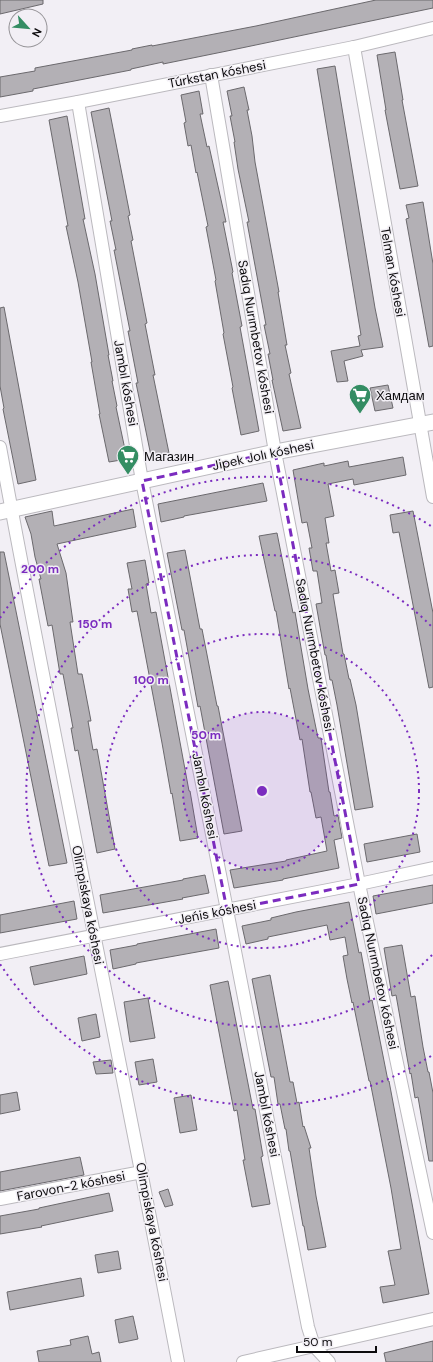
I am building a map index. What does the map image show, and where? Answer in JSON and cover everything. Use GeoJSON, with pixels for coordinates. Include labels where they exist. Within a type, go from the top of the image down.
{"type":"FeatureCollection","features":[{"type":"Feature","properties":{"kind":"street","name":"Túrkstan kóshesi"},"geometry":{"type":"LineString","coordinates":[[0,116],[354,47],[433,28]]}},
{"type":"Feature","properties":{"kind":"street","name":"Telman kóshesi"},"geometry":{"type":"LineString","coordinates":[[354,47],[426,423],[433,497]]}},
{"type":"Feature","properties":{"kind":"street","name":"Sadıq Nurımbetov kóshesi"},"geometry":{"type":"LineString","coordinates":[[211,75],[275,452],[359,884],[433,1233]]}},
{"type":"Feature","properties":{"kind":"street","name":"Jambıl kóshesi"},"geometry":{"type":"LineString","coordinates":[[78,102],[142,481],[228,910],[308,1327],[314,1346]]}},
{"type":"Feature","properties":{"kind":"street","name":"Jipek Jolı kóshesi"},"geometry":{"type":"LineString","coordinates":[[6,510],[275,452],[426,423]]}},
{"type":"Feature","properties":{"kind":"street","name":"Olimpiskaya kóshesi"},"geometry":{"type":"LineString","coordinates":[[0,447],[6,510],[142,1172],[178,1362]]}},
{"type":"Feature","properties":{"kind":"street","name":"Jeńis kóshesi"},"geometry":{"type":"LineString","coordinates":[[0,954],[359,884],[433,868]]}},
{"type":"Feature","properties":{"kind":"street","name":"Farovon-2 kóshesi"},"geometry":{"type":"LineString","coordinates":[[0,1199],[142,1172]]}},
{"type":"Feature","properties":{"kind":"street"},"geometry":{"type":"LineString","coordinates":[[243,1362],[433,1319]]}},
{"type":"Feature","properties":{"kind":"street"},"geometry":{"type":"LineString","coordinates":[[314,1346],[329,1362]]}},
{"type":"Feature","properties":{"kind":"highlighted area"},"geometry":{"type":"Polygon","coordinates":[[[275,452],[359,884],[227,910],[142,481],[275,452]]]}},
{"type":"Feature","properties":{"kind":"building"},"geometry":{"type":"Polygon","coordinates":[[[0,0],[43,0],[43,4],[26,8],[8,8],[8,12],[0,14],[0,0]]]}},
{"type":"Feature","properties":{"kind":"building"},"geometry":{"type":"Polygon","coordinates":[[[376,0],[433,0],[433,8],[163,64],[163,62],[0,97],[0,77],[35,71],[35,68],[256,26],[376,0]]]}},
{"type":"Feature","properties":{"kind":"building"},"geometry":{"type":"Polygon","coordinates":[[[395,52],[402,100],[418,186],[400,189],[385,110],[377,55],[395,52]]]}},
{"type":"Feature","properties":{"kind":"building"},"geometry":{"type":"Polygon","coordinates":[[[335,66],[375,308],[383,347],[361,350],[363,356],[344,361],[348,381],[337,382],[331,351],[360,346],[358,336],[361,335],[317,69],[335,66]]]}},
{"type":"Feature","properties":{"kind":"building"},"geometry":{"type":"Polygon","coordinates":[[[244,87],[249,110],[247,110],[255,162],[279,292],[287,345],[285,345],[291,373],[289,374],[301,428],[283,431],[272,380],[268,354],[270,354],[264,325],[266,325],[247,222],[249,222],[238,169],[230,116],[232,116],[227,91],[244,87]]]}},
{"type":"Feature","properties":{"kind":"building"},"geometry":{"type":"Polygon","coordinates":[[[199,91],[203,114],[200,114],[207,147],[209,146],[226,222],[223,222],[233,272],[242,326],[240,327],[259,431],[241,435],[206,227],[208,226],[191,145],[188,146],[184,123],[186,122],[181,95],[199,91]]]}},
{"type":"Feature","properties":{"kind":"building"},"geometry":{"type":"Polygon","coordinates":[[[109,108],[130,215],[128,216],[133,240],[131,241],[147,323],[145,324],[155,375],[153,375],[169,453],[151,456],[136,383],[138,383],[128,331],[130,331],[114,250],[116,250],[110,221],[112,221],[91,112],[109,108]]]}},
{"type":"Feature","properties":{"kind":"building"},"geometry":{"type":"Polygon","coordinates":[[[67,116],[85,219],[83,219],[95,274],[116,407],[127,459],[109,462],[99,414],[92,362],[78,282],[66,226],[68,226],[49,120],[67,116]]]}},
{"type":"Feature","properties":{"kind":"building"},"geometry":{"type":"Polygon","coordinates":[[[423,202],[433,264],[433,346],[429,347],[406,219],[409,218],[406,205],[423,202]]]}},
{"type":"Feature","properties":{"kind":"building"},"geometry":{"type":"Polygon","coordinates":[[[4,307],[36,480],[18,484],[3,409],[0,386],[0,308],[4,307]]]}},
{"type":"Feature","properties":{"kind":"building"},"geometry":{"type":"Polygon","coordinates":[[[388,385],[393,408],[375,411],[370,388],[388,385]]]}},
{"type":"Feature","properties":{"kind":"building"},"geometry":{"type":"Polygon","coordinates":[[[403,457],[406,475],[354,485],[353,479],[328,484],[334,516],[325,518],[329,543],[326,543],[331,571],[335,570],[339,593],[333,594],[343,654],[356,705],[373,807],[355,810],[337,705],[332,680],[330,680],[316,604],[322,603],[317,571],[313,571],[309,548],[312,548],[307,522],[302,523],[293,470],[324,463],[324,466],[348,461],[349,467],[403,457]]]}},
{"type":"Feature","properties":{"kind":"building"},"geometry":{"type":"Polygon","coordinates":[[[263,483],[267,501],[184,516],[161,522],[158,504],[263,483]]]}},
{"type":"Feature","properties":{"kind":"building"},"geometry":{"type":"Polygon","coordinates":[[[133,509],[136,527],[57,544],[66,573],[73,622],[70,622],[78,674],[82,674],[91,721],[88,721],[93,750],[97,749],[115,849],[97,853],[78,750],[75,751],[71,728],[73,728],[63,674],[60,674],[52,625],[48,626],[39,579],[41,579],[31,534],[25,517],[52,511],[54,526],[133,509]]]}},
{"type":"Feature","properties":{"kind":"building"},"geometry":{"type":"Polygon","coordinates":[[[413,511],[433,613],[433,687],[429,688],[399,532],[393,533],[390,515],[413,511]]]}},
{"type":"Feature","properties":{"kind":"building"},"geometry":{"type":"Polygon","coordinates":[[[277,533],[293,613],[295,612],[318,738],[321,738],[334,816],[338,815],[342,838],[334,840],[339,868],[283,880],[234,888],[230,870],[286,861],[327,851],[321,817],[316,818],[310,792],[302,739],[300,740],[290,688],[289,689],[276,611],[259,536],[277,533]]]}},
{"type":"Feature","properties":{"kind":"building"},"geometry":{"type":"Polygon","coordinates":[[[185,550],[200,629],[202,629],[218,706],[242,831],[224,834],[200,706],[198,707],[184,630],[182,630],[167,553],[185,550]]]}},
{"type":"Feature","properties":{"kind":"building"},"geometry":{"type":"Polygon","coordinates":[[[0,552],[4,552],[67,863],[49,866],[0,624],[0,552]]]}},
{"type":"Feature","properties":{"kind":"building"},"geometry":{"type":"Polygon","coordinates":[[[145,560],[149,583],[146,584],[151,613],[156,612],[198,838],[180,841],[137,611],[132,612],[128,589],[132,589],[127,563],[145,560]]]}},
{"type":"Feature","properties":{"kind":"building"},"geometry":{"type":"Polygon","coordinates":[[[417,834],[420,852],[367,862],[364,844],[417,834]]]}},
{"type":"Feature","properties":{"kind":"building"},"geometry":{"type":"Polygon","coordinates":[[[205,875],[209,893],[103,913],[100,895],[205,875]]]}},
{"type":"Feature","properties":{"kind":"building"},"geometry":{"type":"Polygon","coordinates":[[[433,885],[433,903],[376,914],[373,896],[433,885]]]}},
{"type":"Feature","properties":{"kind":"building"},"geometry":{"type":"Polygon","coordinates":[[[74,901],[77,919],[0,933],[0,915],[74,901]]]}},
{"type":"Feature","properties":{"kind":"building"},"geometry":{"type":"Polygon","coordinates":[[[349,902],[359,953],[361,952],[370,1001],[372,1000],[389,1081],[429,1294],[383,1303],[380,1287],[395,1285],[388,1251],[401,1249],[391,1188],[370,1081],[347,979],[343,956],[348,955],[345,937],[330,940],[327,925],[268,937],[268,939],[246,944],[242,926],[271,920],[271,918],[296,912],[349,902]]]}},
{"type":"Feature","properties":{"kind":"building"},"geometry":{"type":"Polygon","coordinates":[[[216,929],[219,948],[136,963],[113,969],[110,950],[216,929]]]}},
{"type":"Feature","properties":{"kind":"building"},"geometry":{"type":"Polygon","coordinates":[[[402,945],[411,997],[415,996],[423,1047],[433,1093],[433,1161],[429,1161],[418,1097],[415,1098],[396,995],[392,996],[384,948],[402,945]]]}},
{"type":"Feature","properties":{"kind":"building"},"geometry":{"type":"Polygon","coordinates":[[[84,956],[87,974],[34,985],[30,967],[84,956]]]}},
{"type":"Feature","properties":{"kind":"building"},"geometry":{"type":"Polygon","coordinates":[[[270,975],[290,1082],[293,1082],[297,1103],[299,1102],[303,1127],[304,1126],[311,1148],[309,1148],[316,1196],[326,1247],[308,1250],[286,1129],[280,1104],[278,1104],[274,1077],[271,1077],[252,979],[270,975]]]}},
{"type":"Feature","properties":{"kind":"building"},"geometry":{"type":"Polygon","coordinates":[[[228,981],[253,1109],[255,1109],[263,1156],[261,1157],[270,1204],[252,1207],[243,1160],[245,1160],[237,1110],[234,1111],[210,985],[228,981]]]}},
{"type":"Feature","properties":{"kind":"building"},"geometry":{"type":"Polygon","coordinates":[[[148,998],[155,1038],[130,1042],[124,1002],[148,998]]]}},
{"type":"Feature","properties":{"kind":"building"},"geometry":{"type":"Polygon","coordinates":[[[96,1014],[100,1037],[82,1041],[78,1018],[96,1014]]]}},
{"type":"Feature","properties":{"kind":"building"},"geometry":{"type":"Polygon","coordinates":[[[153,1059],[157,1082],[139,1085],[135,1062],[153,1059]]]}},
{"type":"Feature","properties":{"kind":"building"},"geometry":{"type":"Polygon","coordinates":[[[111,1060],[113,1073],[96,1074],[93,1062],[111,1060]]]}},
{"type":"Feature","properties":{"kind":"building"},"geometry":{"type":"Polygon","coordinates":[[[17,1092],[20,1110],[0,1114],[0,1095],[17,1092]]]}},
{"type":"Feature","properties":{"kind":"building"},"geometry":{"type":"Polygon","coordinates":[[[191,1095],[197,1130],[180,1133],[174,1098],[191,1095]]]}},
{"type":"Feature","properties":{"kind":"building"},"geometry":{"type":"Polygon","coordinates":[[[80,1157],[84,1175],[0,1191],[0,1172],[80,1157]]]}},
{"type":"Feature","properties":{"kind":"building"},"geometry":{"type":"Polygon","coordinates":[[[168,1189],[173,1205],[165,1207],[159,1192],[168,1189]]]}},
{"type":"Feature","properties":{"kind":"building"},"geometry":{"type":"Polygon","coordinates":[[[109,1193],[113,1211],[41,1226],[42,1227],[0,1234],[0,1216],[39,1209],[109,1193]]]}},
{"type":"Feature","properties":{"kind":"building"},"geometry":{"type":"Polygon","coordinates":[[[118,1251],[121,1269],[98,1273],[95,1255],[118,1251]]]}},
{"type":"Feature","properties":{"kind":"building"},"geometry":{"type":"Polygon","coordinates":[[[81,1278],[84,1296],[10,1310],[7,1292],[81,1278]]]}},
{"type":"Feature","properties":{"kind":"building"},"geometry":{"type":"Polygon","coordinates":[[[133,1316],[138,1339],[119,1343],[115,1320],[133,1316]]]}},
{"type":"Feature","properties":{"kind":"building"},"geometry":{"type":"Polygon","coordinates":[[[88,1336],[92,1354],[99,1352],[101,1362],[39,1362],[37,1351],[71,1345],[70,1340],[88,1336]]]}},
{"type":"Feature","properties":{"kind":"building"},"geometry":{"type":"Polygon","coordinates":[[[433,1341],[433,1362],[386,1362],[384,1353],[433,1341]]]}},
{"type":"Feature","properties":{"kind":"place","name":"Хамдам"},"geometry":{"type":"Point","coordinates":[360,414]}},
{"type":"Feature","properties":{"kind":"place","name":"Магазин"},"geometry":{"type":"Point","coordinates":[128,476]}}]}
